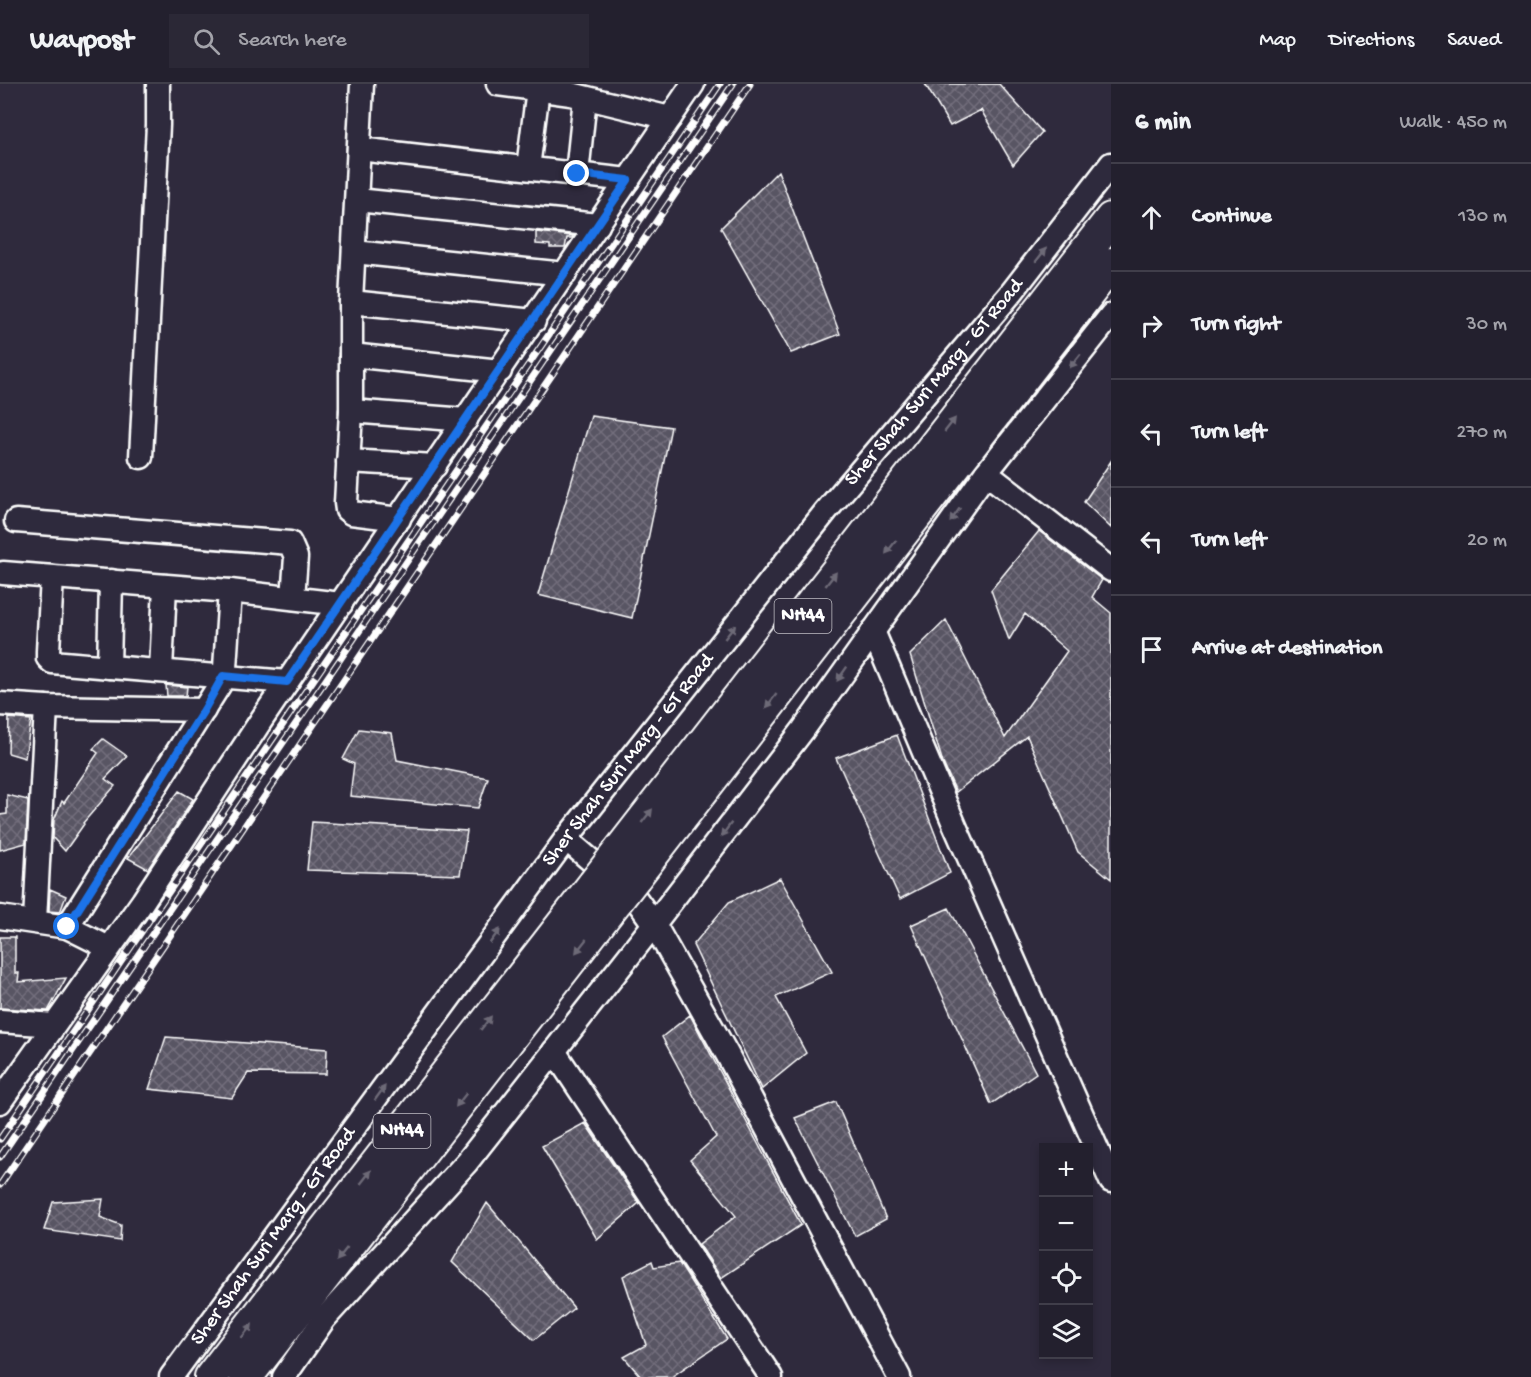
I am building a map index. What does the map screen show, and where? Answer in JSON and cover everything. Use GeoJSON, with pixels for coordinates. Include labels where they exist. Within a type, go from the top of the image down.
{"type":"FeatureCollection","features":[{"type":"Feature","properties":{"kind":"highway","name":"Sher Shah Suri Marg - GT Road"},"geometry":{"type":"LineString","coordinates":[[246,1377],[614,881],[1111,219]]}},
{"type":"Feature","properties":{"kind":"highway","name":"Sher Shah Suri Marg - GT Road"},"geometry":{"type":"LineString","coordinates":[[211,1377],[1111,264]]}},
{"type":"Feature","properties":{"kind":"street"},"geometry":{"type":"LineString","coordinates":[[141,458],[158,84]]}},
{"type":"Feature","properties":{"kind":"street"},"geometry":{"type":"LineString","coordinates":[[362,84],[351,302],[351,411],[347,510],[357,515],[399,519]]}},
{"type":"Feature","properties":{"kind":"street"},"geometry":{"type":"LineString","coordinates":[[498,84],[575,92],[670,118]]}},
{"type":"Feature","properties":{"kind":"street"},"geometry":{"type":"LineString","coordinates":[[0,1102],[143,901],[287,682],[693,84]]}},
{"type":"Feature","properties":{"kind":"street"},"geometry":{"type":"LineString","coordinates":[[528,168],[538,89]]}},
{"type":"Feature","properties":{"kind":"street"},"geometry":{"type":"LineString","coordinates":[[575,92],[577,174]]}},
{"type":"Feature","properties":{"kind":"street"},"geometry":{"type":"LineString","coordinates":[[359,149],[628,180]]}},
{"type":"Feature","properties":{"kind":"street","name":"Sher Shah Suri Marg - GT Road"},"geometry":{"type":"LineString","coordinates":[[171,1377],[566,839],[826,511],[1012,292],[1111,164]]}},
{"type":"Feature","properties":{"kind":"street"},"geometry":{"type":"LineString","coordinates":[[357,200],[597,225]]}},
{"type":"Feature","properties":{"kind":"street"},"geometry":{"type":"LineString","coordinates":[[354,252],[565,274]]}},
{"type":"Feature","properties":{"kind":"street"},"geometry":{"type":"LineString","coordinates":[[351,302],[534,321]]}},
{"type":"Feature","properties":{"kind":"street"},"geometry":{"type":"LineString","coordinates":[[285,1377],[324,1319],[467,1161],[654,924],[803,730],[986,472],[1111,315]]}},
{"type":"Feature","properties":{"kind":"street"},"geometry":{"type":"LineString","coordinates":[[351,355],[500,370]]}},
{"type":"Feature","properties":{"kind":"street"},"geometry":{"type":"LineString","coordinates":[[351,411],[466,420]]}},
{"type":"Feature","properties":{"kind":"street"},"geometry":{"type":"LineString","coordinates":[[348,461],[435,466]]}},
{"type":"Feature","properties":{"kind":"street"},"geometry":{"type":"LineString","coordinates":[[986,472],[1111,570]]}},
{"type":"Feature","properties":{"kind":"street"},"geometry":{"type":"LineString","coordinates":[[16,521],[290,543],[296,557],[292,598]]}},
{"type":"Feature","properties":{"kind":"street"},"geometry":{"type":"LineString","coordinates":[[3,573],[230,591],[341,604]]}},
{"type":"Feature","properties":{"kind":"street"},"geometry":{"type":"LineString","coordinates":[[52,577],[48,658],[52,662],[287,682]]}},
{"type":"Feature","properties":{"kind":"street"},"geometry":{"type":"LineString","coordinates":[[109,667],[111,581]]}},
{"type":"Feature","properties":{"kind":"street"},"geometry":{"type":"LineString","coordinates":[[161,670],[165,586]]}},
{"type":"Feature","properties":{"kind":"street"},"geometry":{"type":"LineString","coordinates":[[67,927],[204,710],[223,676],[230,591]]}},
{"type":"Feature","properties":{"kind":"street"},"geometry":{"type":"LineString","coordinates":[[873,631],[959,837],[1111,1181]]}},
{"type":"Feature","properties":{"kind":"street"},"geometry":{"type":"LineString","coordinates":[[0,704],[204,710]]}},
{"type":"Feature","properties":{"kind":"street"},"geometry":{"type":"LineString","coordinates":[[35,921],[46,707]]}},
{"type":"Feature","properties":{"kind":"street"},"geometry":{"type":"LineString","coordinates":[[566,839],[636,898],[654,924],[728,1054],[899,1377]]}},
{"type":"Feature","properties":{"kind":"street"},"geometry":{"type":"LineString","coordinates":[[0,917],[67,927],[109,948]]}},
{"type":"Feature","properties":{"kind":"street"},"geometry":{"type":"LineString","coordinates":[[0,1021],[54,1025]]}},
{"type":"Feature","properties":{"kind":"street"},"geometry":{"type":"LineString","coordinates":[[554,1051],[771,1377]]}},
{"type":"Feature","properties":{"kind":"building"},"geometry":{"type":"Polygon","coordinates":[[[925,84],[999,84],[1042,132],[1013,165],[981,110],[950,126],[925,84]]]}},
{"type":"Feature","properties":{"kind":"building"},"geometry":{"type":"Polygon","coordinates":[[[778,171],[840,334],[791,353],[721,228],[778,171]]]}},
{"type":"Feature","properties":{"kind":"building"},"geometry":{"type":"Polygon","coordinates":[[[536,232],[573,236],[567,238],[565,248],[550,248],[550,245],[536,244],[536,232]]]}},
{"type":"Feature","properties":{"kind":"building"},"geometry":{"type":"Polygon","coordinates":[[[591,416],[671,427],[632,618],[538,595],[591,416]]]}},
{"type":"Feature","properties":{"kind":"building"},"geometry":{"type":"Polygon","coordinates":[[[1111,461],[1111,528],[1084,502],[1111,461]]]}},
{"type":"Feature","properties":{"kind":"building"},"geometry":{"type":"Polygon","coordinates":[[[1039,531],[1102,580],[1092,597],[1111,613],[1111,879],[1078,852],[1027,736],[956,792],[943,763],[910,655],[946,620],[1005,738],[1067,651],[1025,614],[1009,640],[991,590],[1039,531]]]}},
{"type":"Feature","properties":{"kind":"building"},"geometry":{"type":"Polygon","coordinates":[[[166,685],[187,687],[186,696],[167,696],[166,685]]]}},
{"type":"Feature","properties":{"kind":"building"},"geometry":{"type":"Polygon","coordinates":[[[9,718],[31,720],[25,758],[8,753],[9,718]]]}},
{"type":"Feature","properties":{"kind":"building"},"geometry":{"type":"Polygon","coordinates":[[[359,729],[392,733],[397,760],[488,778],[478,808],[350,796],[354,764],[343,759],[359,729]]]}},
{"type":"Feature","properties":{"kind":"building"},"geometry":{"type":"Polygon","coordinates":[[[897,735],[950,873],[900,899],[836,758],[897,735]]]}},
{"type":"Feature","properties":{"kind":"building"},"geometry":{"type":"Polygon","coordinates":[[[103,739],[127,756],[105,779],[115,786],[83,823],[65,851],[53,838],[54,820],[62,801],[64,803],[98,753],[93,749],[103,739]]]}},
{"type":"Feature","properties":{"kind":"building"},"geometry":{"type":"Polygon","coordinates":[[[179,791],[193,799],[148,869],[128,858],[179,791]]]}},
{"type":"Feature","properties":{"kind":"building"},"geometry":{"type":"Polygon","coordinates":[[[7,795],[28,800],[26,843],[0,850],[0,815],[7,814],[7,795]]]}},
{"type":"Feature","properties":{"kind":"building"},"geometry":{"type":"Polygon","coordinates":[[[312,822],[467,831],[460,875],[307,870],[312,822]]]}},
{"type":"Feature","properties":{"kind":"building"},"geometry":{"type":"Polygon","coordinates":[[[780,878],[832,972],[776,997],[806,1053],[762,1089],[693,945],[729,902],[780,878]]]}},
{"type":"Feature","properties":{"kind":"building"},"geometry":{"type":"Polygon","coordinates":[[[50,889],[66,896],[60,912],[49,911],[50,889]]]}},
{"type":"Feature","properties":{"kind":"building"},"geometry":{"type":"Polygon","coordinates":[[[949,908],[1036,1073],[991,1104],[911,925],[949,908]]]}},
{"type":"Feature","properties":{"kind":"building"},"geometry":{"type":"Polygon","coordinates":[[[0,937],[15,937],[15,973],[19,973],[18,982],[66,978],[48,1011],[0,1008],[0,937]]]}},
{"type":"Feature","properties":{"kind":"building"},"geometry":{"type":"Polygon","coordinates":[[[690,1015],[801,1225],[721,1278],[699,1244],[736,1216],[690,1160],[716,1137],[662,1037],[690,1015]]]}},
{"type":"Feature","properties":{"kind":"building"},"geometry":{"type":"Polygon","coordinates":[[[166,1037],[327,1049],[326,1074],[248,1073],[232,1098],[149,1089],[166,1037]]]}},
{"type":"Feature","properties":{"kind":"building"},"geometry":{"type":"Polygon","coordinates":[[[836,1102],[886,1219],[855,1236],[795,1118],[836,1102]]]}},
{"type":"Feature","properties":{"kind":"building"},"geometry":{"type":"Polygon","coordinates":[[[585,1123],[639,1203],[597,1239],[542,1146],[585,1123]]]}},
{"type":"Feature","properties":{"kind":"building"},"geometry":{"type":"Polygon","coordinates":[[[103,1199],[100,1217],[121,1225],[120,1241],[44,1230],[53,1202],[103,1199]]]}},
{"type":"Feature","properties":{"kind":"building"},"geometry":{"type":"Polygon","coordinates":[[[487,1203],[574,1308],[534,1340],[452,1262],[487,1203]]]}},
{"type":"Feature","properties":{"kind":"building"},"geometry":{"type":"Polygon","coordinates":[[[652,1261],[654,1267],[679,1263],[727,1339],[671,1377],[641,1377],[624,1357],[646,1345],[623,1276],[652,1261]]]}},
{"type":"Feature","properties":{"kind":"railway"},"geometry":{"type":"LineString","coordinates":[[0,1139],[720,84]]}},
{"type":"Feature","properties":{"kind":"railway"},"geometry":{"type":"LineString","coordinates":[[0,1157],[733,84]]}},
{"type":"Feature","properties":{"kind":"railway"},"geometry":{"type":"LineString","coordinates":[[0,1185],[750,84]]}},
{"type":"Feature","properties":{"kind":"route"},"geometry":{"type":"LineString","coordinates":[[67,927],[204,710],[223,676],[287,682],[628,180],[577,174]]}}]}
